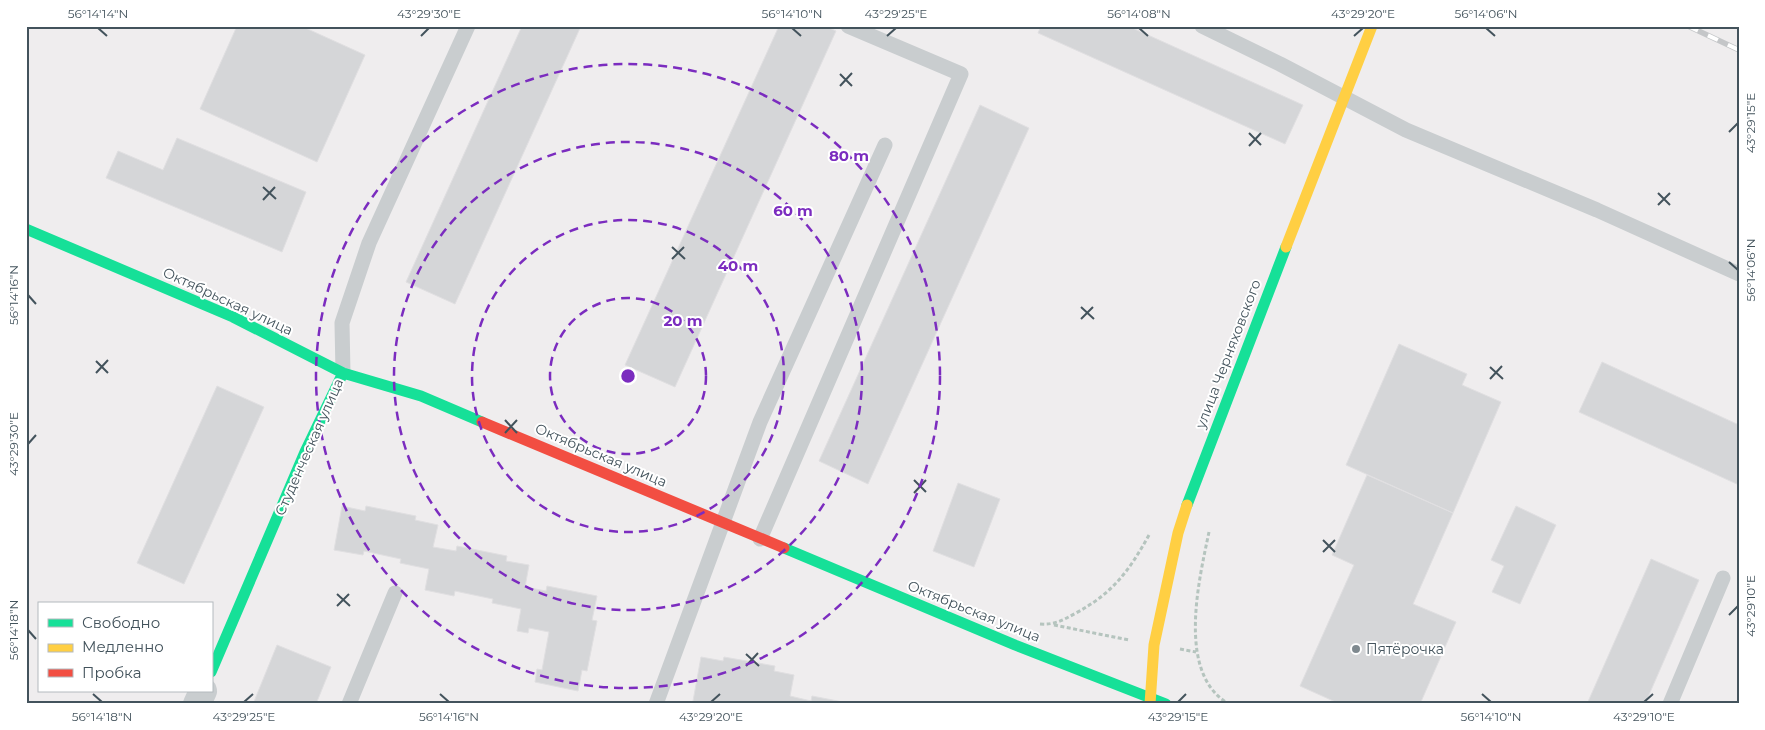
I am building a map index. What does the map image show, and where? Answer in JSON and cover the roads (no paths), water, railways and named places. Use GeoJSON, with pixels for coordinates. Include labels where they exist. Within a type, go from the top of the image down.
{"type":"FeatureCollection","features":[{"type":"Feature","properties":{"kind":"street","name":"улица Черняховского"},"geometry":{"type":"LineString","coordinates":[[1150,701],[1154,645],[1178,533],[1241,362],[1372,26]]}},
{"type":"Feature","properties":{"kind":"street","name":"Октябрьская улица"},"geometry":{"type":"LineString","coordinates":[[26,229],[233,317],[343,373],[421,396],[1150,701],[1166,704]]}},
{"type":"Feature","properties":{"kind":"street","name":"Студенческая улица"},"geometry":{"type":"LineString","coordinates":[[212,670],[305,452],[343,373]]}},
{"type":"Feature","properties":{"kind":"street"},"geometry":{"type":"LineString","coordinates":[[198,704],[203,692]]}},
{"type":"Feature","properties":{"kind":"lane","name":"Студенческая улица"},"geometry":{"type":"LineString","coordinates":[[343,373],[342,323],[369,243],[468,26]]}},
{"type":"Feature","properties":{"kind":"lane"},"geometry":{"type":"LineString","coordinates":[[760,539],[961,74],[848,26]]}},
{"type":"Feature","properties":{"kind":"lane"},"geometry":{"type":"LineString","coordinates":[[1202,26],[1280,64],[1406,130],[1597,210],[1739,274]]}},
{"type":"Feature","properties":{"kind":"lane"},"geometry":{"type":"LineString","coordinates":[[656,704],[760,422],[885,145]]}},
{"type":"Feature","properties":{"kind":"lane"},"geometry":{"type":"LineString","coordinates":[[1670,704],[1723,578]]}},
{"type":"Feature","properties":{"kind":"lane"},"geometry":{"type":"LineString","coordinates":[[349,704],[394,594]]}},
{"type":"Feature","properties":{"kind":"railway"},"geometry":{"type":"LineString","coordinates":[[1688,26],[1739,50]]}},
{"type":"Feature","properties":{"kind":"place","name":"Пятёрочка"},"geometry":{"type":"Point","coordinates":[1356,649]}}]}
